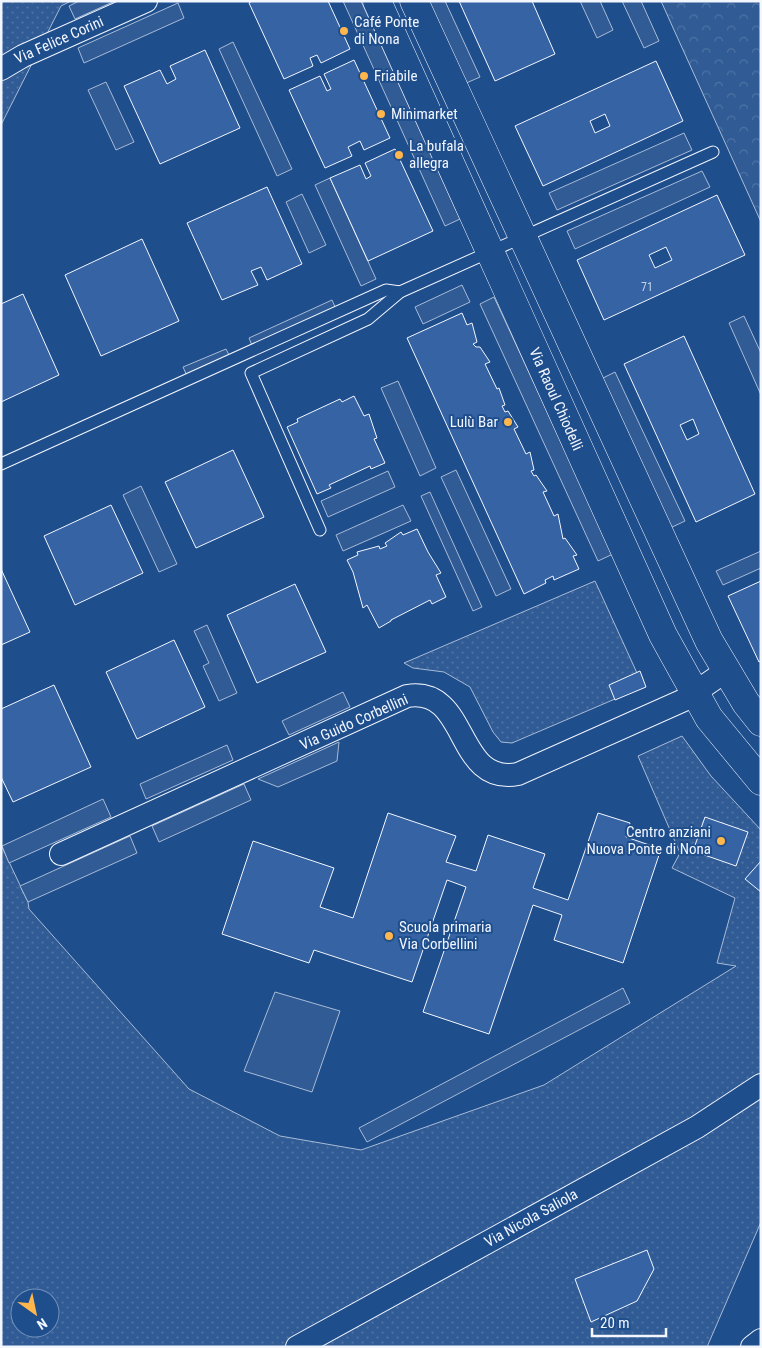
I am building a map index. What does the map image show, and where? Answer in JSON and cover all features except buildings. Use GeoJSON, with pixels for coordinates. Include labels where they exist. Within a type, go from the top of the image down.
{"type":"FeatureCollection","features":[{"type":"Feature","properties":{"kind":"main road","name":"Via Raoul Chiodelli"},"geometry":{"type":"LineString","coordinates":[[377,1],[663,635],[709,718],[761,781]]}},
{"type":"Feature","properties":{"kind":"main road"},"geometry":{"type":"LineString","coordinates":[[414,1],[700,621],[726,670],[746,703],[761,722]]}},
{"type":"Feature","properties":{"kind":"street","name":"Via Felice Corini"},"geometry":{"type":"LineString","coordinates":[[1,69],[23,56],[146,1]]}},
{"type":"Feature","properties":{"kind":"street","name":"Via Guido Corbellini"},"geometry":{"type":"LineString","coordinates":[[61,854],[407,696],[415,695],[433,698],[447,710],[479,763],[488,771],[500,776],[508,776],[518,774],[684,700],[726,670]]}},
{"type":"Feature","properties":{"kind":"street","name":"Via Nicola Saliola"},"geometry":{"type":"LineString","coordinates":[[298,1347],[696,1127],[761,1085]]}},
{"type":"Feature","properties":{"kind":"street"},"geometry":{"type":"LineString","coordinates":[[751,1347],[761,1340]]}},
{"type":"Feature","properties":{"kind":"lane"},"geometry":{"type":"LineString","coordinates":[[320,530],[251,373],[368,319],[400,292],[713,152]]}},
{"type":"Feature","properties":{"kind":"lane"},"geometry":{"type":"LineString","coordinates":[[1,464],[386,290],[400,292]]}},
{"type":"Feature","properties":{"kind":"green space"},"geometry":{"type":"Polygon","coordinates":[[[1,1],[71,1],[61,6],[1,125],[1,1]]]}},
{"type":"Feature","properties":{"kind":"green space"},"geometry":{"type":"Polygon","coordinates":[[[661,1],[761,1],[761,222],[674,30],[661,1]]]}},
{"type":"Feature","properties":{"kind":"green space"},"geometry":{"type":"Polygon","coordinates":[[[595,581],[637,673],[615,699],[512,743],[501,742],[493,732],[470,687],[444,672],[413,668],[404,663],[595,581]]]}},
{"type":"Feature","properties":{"kind":"green space"},"geometry":{"type":"Polygon","coordinates":[[[682,736],[711,776],[761,830],[761,1222],[707,1347],[1,1347],[1,845],[28,902],[29,909],[189,1089],[280,1136],[361,1150],[544,1085],[736,966],[717,963],[735,898],[672,868],[680,853],[638,756],[682,736]]]}},
{"type":"Feature","properties":{"kind":"shaded area"},"geometry":{"type":"Polygon","coordinates":[[[79,1],[115,1],[75,19],[69,6],[79,1]]]}},
{"type":"Feature","properties":{"kind":"shaded area"},"geometry":{"type":"Polygon","coordinates":[[[343,1],[361,1],[460,219],[445,226],[343,1]]]}},
{"type":"Feature","properties":{"kind":"shaded area"},"geometry":{"type":"Polygon","coordinates":[[[427,1],[445,1],[480,77],[464,84],[427,1]]]}},
{"type":"Feature","properties":{"kind":"shaded area"},"geometry":{"type":"Polygon","coordinates":[[[580,1],[600,1],[613,30],[597,38],[580,1]]]}},
{"type":"Feature","properties":{"kind":"shaded area"},"geometry":{"type":"Polygon","coordinates":[[[622,1],[641,1],[659,41],[644,48],[622,1]]]}},
{"type":"Feature","properties":{"kind":"shaded area"},"geometry":{"type":"Polygon","coordinates":[[[178,3],[184,18],[84,63],[78,48],[178,3]]]}},
{"type":"Feature","properties":{"kind":"shaded area"},"geometry":{"type":"Polygon","coordinates":[[[233,42],[292,169],[277,176],[219,49],[233,42]]]}},
{"type":"Feature","properties":{"kind":"shaded area"},"geometry":{"type":"Polygon","coordinates":[[[106,82],[134,142],[116,150],[88,90],[106,82]]]}},
{"type":"Feature","properties":{"kind":"shaded area"},"geometry":{"type":"Polygon","coordinates":[[[684,133],[692,150],[557,210],[549,193],[684,133]]]}},
{"type":"Feature","properties":{"kind":"shaded area"},"geometry":{"type":"Polygon","coordinates":[[[702,171],[710,187],[575,249],[567,231],[702,171]]]}},
{"type":"Feature","properties":{"kind":"shaded area"},"geometry":{"type":"Polygon","coordinates":[[[330,178],[376,279],[361,286],[315,185],[330,178]]]}},
{"type":"Feature","properties":{"kind":"shaded area"},"geometry":{"type":"Polygon","coordinates":[[[302,194],[326,245],[309,253],[286,202],[302,194]]]}},
{"type":"Feature","properties":{"kind":"shaded area"},"geometry":{"type":"Polygon","coordinates":[[[462,285],[470,302],[423,324],[415,307],[462,285]]]}},
{"type":"Feature","properties":{"kind":"shaded area"},"geometry":{"type":"Polygon","coordinates":[[[494,297],[613,554],[598,561],[480,304],[494,297]]]}},
{"type":"Feature","properties":{"kind":"shaded area"},"geometry":{"type":"Polygon","coordinates":[[[332,300],[336,309],[253,348],[249,338],[332,300]]]}},
{"type":"Feature","properties":{"kind":"shaded area"},"geometry":{"type":"Polygon","coordinates":[[[744,316],[761,353],[761,395],[729,323],[744,316]]]}},
{"type":"Feature","properties":{"kind":"shaded area"},"geometry":{"type":"Polygon","coordinates":[[[226,349],[230,357],[187,376],[183,367],[226,349]]]}},
{"type":"Feature","properties":{"kind":"shaded area"},"geometry":{"type":"Polygon","coordinates":[[[615,372],[685,521],[668,529],[599,380],[615,372]]]}},
{"type":"Feature","properties":{"kind":"shaded area"},"geometry":{"type":"Polygon","coordinates":[[[398,381],[436,468],[420,476],[381,388],[398,381]]]}},
{"type":"Feature","properties":{"kind":"shaded area"},"geometry":{"type":"Polygon","coordinates":[[[456,470],[511,589],[496,596],[441,477],[456,470]]]}},
{"type":"Feature","properties":{"kind":"shaded area"},"geometry":{"type":"Polygon","coordinates":[[[388,471],[395,487],[328,517],[321,501],[388,471]]]}},
{"type":"Feature","properties":{"kind":"shaded area"},"geometry":{"type":"Polygon","coordinates":[[[141,486],[177,564],[159,572],[123,495],[141,486]]]}},
{"type":"Feature","properties":{"kind":"shaded area"},"geometry":{"type":"Polygon","coordinates":[[[430,492],[482,607],[473,611],[421,496],[430,492]]]}},
{"type":"Feature","properties":{"kind":"shaded area"},"geometry":{"type":"Polygon","coordinates":[[[403,505],[411,521],[343,551],[336,535],[403,505]]]}},
{"type":"Feature","properties":{"kind":"shaded area"},"geometry":{"type":"Polygon","coordinates":[[[761,551],[761,568],[723,585],[716,571],[761,551]]]}},
{"type":"Feature","properties":{"kind":"shaded area"},"geometry":{"type":"Polygon","coordinates":[[[207,625],[237,693],[219,701],[203,666],[209,663],[194,631],[207,625]]]}},
{"type":"Feature","properties":{"kind":"shaded area"},"geometry":{"type":"Polygon","coordinates":[[[343,692],[350,707],[289,735],[282,721],[343,692]]]}},
{"type":"Feature","properties":{"kind":"shaded area"},"geometry":{"type":"Polygon","coordinates":[[[339,742],[337,761],[278,787],[258,779],[339,742]]]}},
{"type":"Feature","properties":{"kind":"shaded area"},"geometry":{"type":"Polygon","coordinates":[[[227,745],[233,760],[146,799],[140,784],[227,745]]]}},
{"type":"Feature","properties":{"kind":"shaded area"},"geometry":{"type":"Polygon","coordinates":[[[244,784],[251,800],[159,842],[152,826],[244,784]]]}},
{"type":"Feature","properties":{"kind":"shaded area"},"geometry":{"type":"Polygon","coordinates":[[[103,799],[111,817],[9,863],[2,846],[103,799]]]}},
{"type":"Feature","properties":{"kind":"shaded area"},"geometry":{"type":"Polygon","coordinates":[[[130,836],[137,853],[28,902],[20,886],[130,836]]]}},
{"type":"Feature","properties":{"kind":"shaded area"},"geometry":{"type":"Polygon","coordinates":[[[623,988],[630,1003],[367,1142],[359,1128],[623,988]]]}},
{"type":"Feature","properties":{"kind":"shaded area"},"geometry":{"type":"Polygon","coordinates":[[[275,992],[340,1011],[312,1092],[244,1071],[275,992]]]}},
{"type":"Feature","properties":{"kind":"place","name":"Café Ponte di Nona"},"geometry":{"type":"Point","coordinates":[344,31]}},
{"type":"Feature","properties":{"kind":"place","name":"Friabile"},"geometry":{"type":"Point","coordinates":[364,76]}},
{"type":"Feature","properties":{"kind":"place","name":"Minimarket"},"geometry":{"type":"Point","coordinates":[381,114]}},
{"type":"Feature","properties":{"kind":"place","name":"La bufala allegra"},"geometry":{"type":"Point","coordinates":[399,155]}},
{"type":"Feature","properties":{"kind":"place","name":"Lulù Bar"},"geometry":{"type":"Point","coordinates":[508,422]}},
{"type":"Feature","properties":{"kind":"place","name":"Centro anziani Nuova Ponte di Nona"},"geometry":{"type":"Point","coordinates":[721,841]}},
{"type":"Feature","properties":{"kind":"place","name":"Scuola primaria Via Corbellini"},"geometry":{"type":"Point","coordinates":[389,936]}}]}
